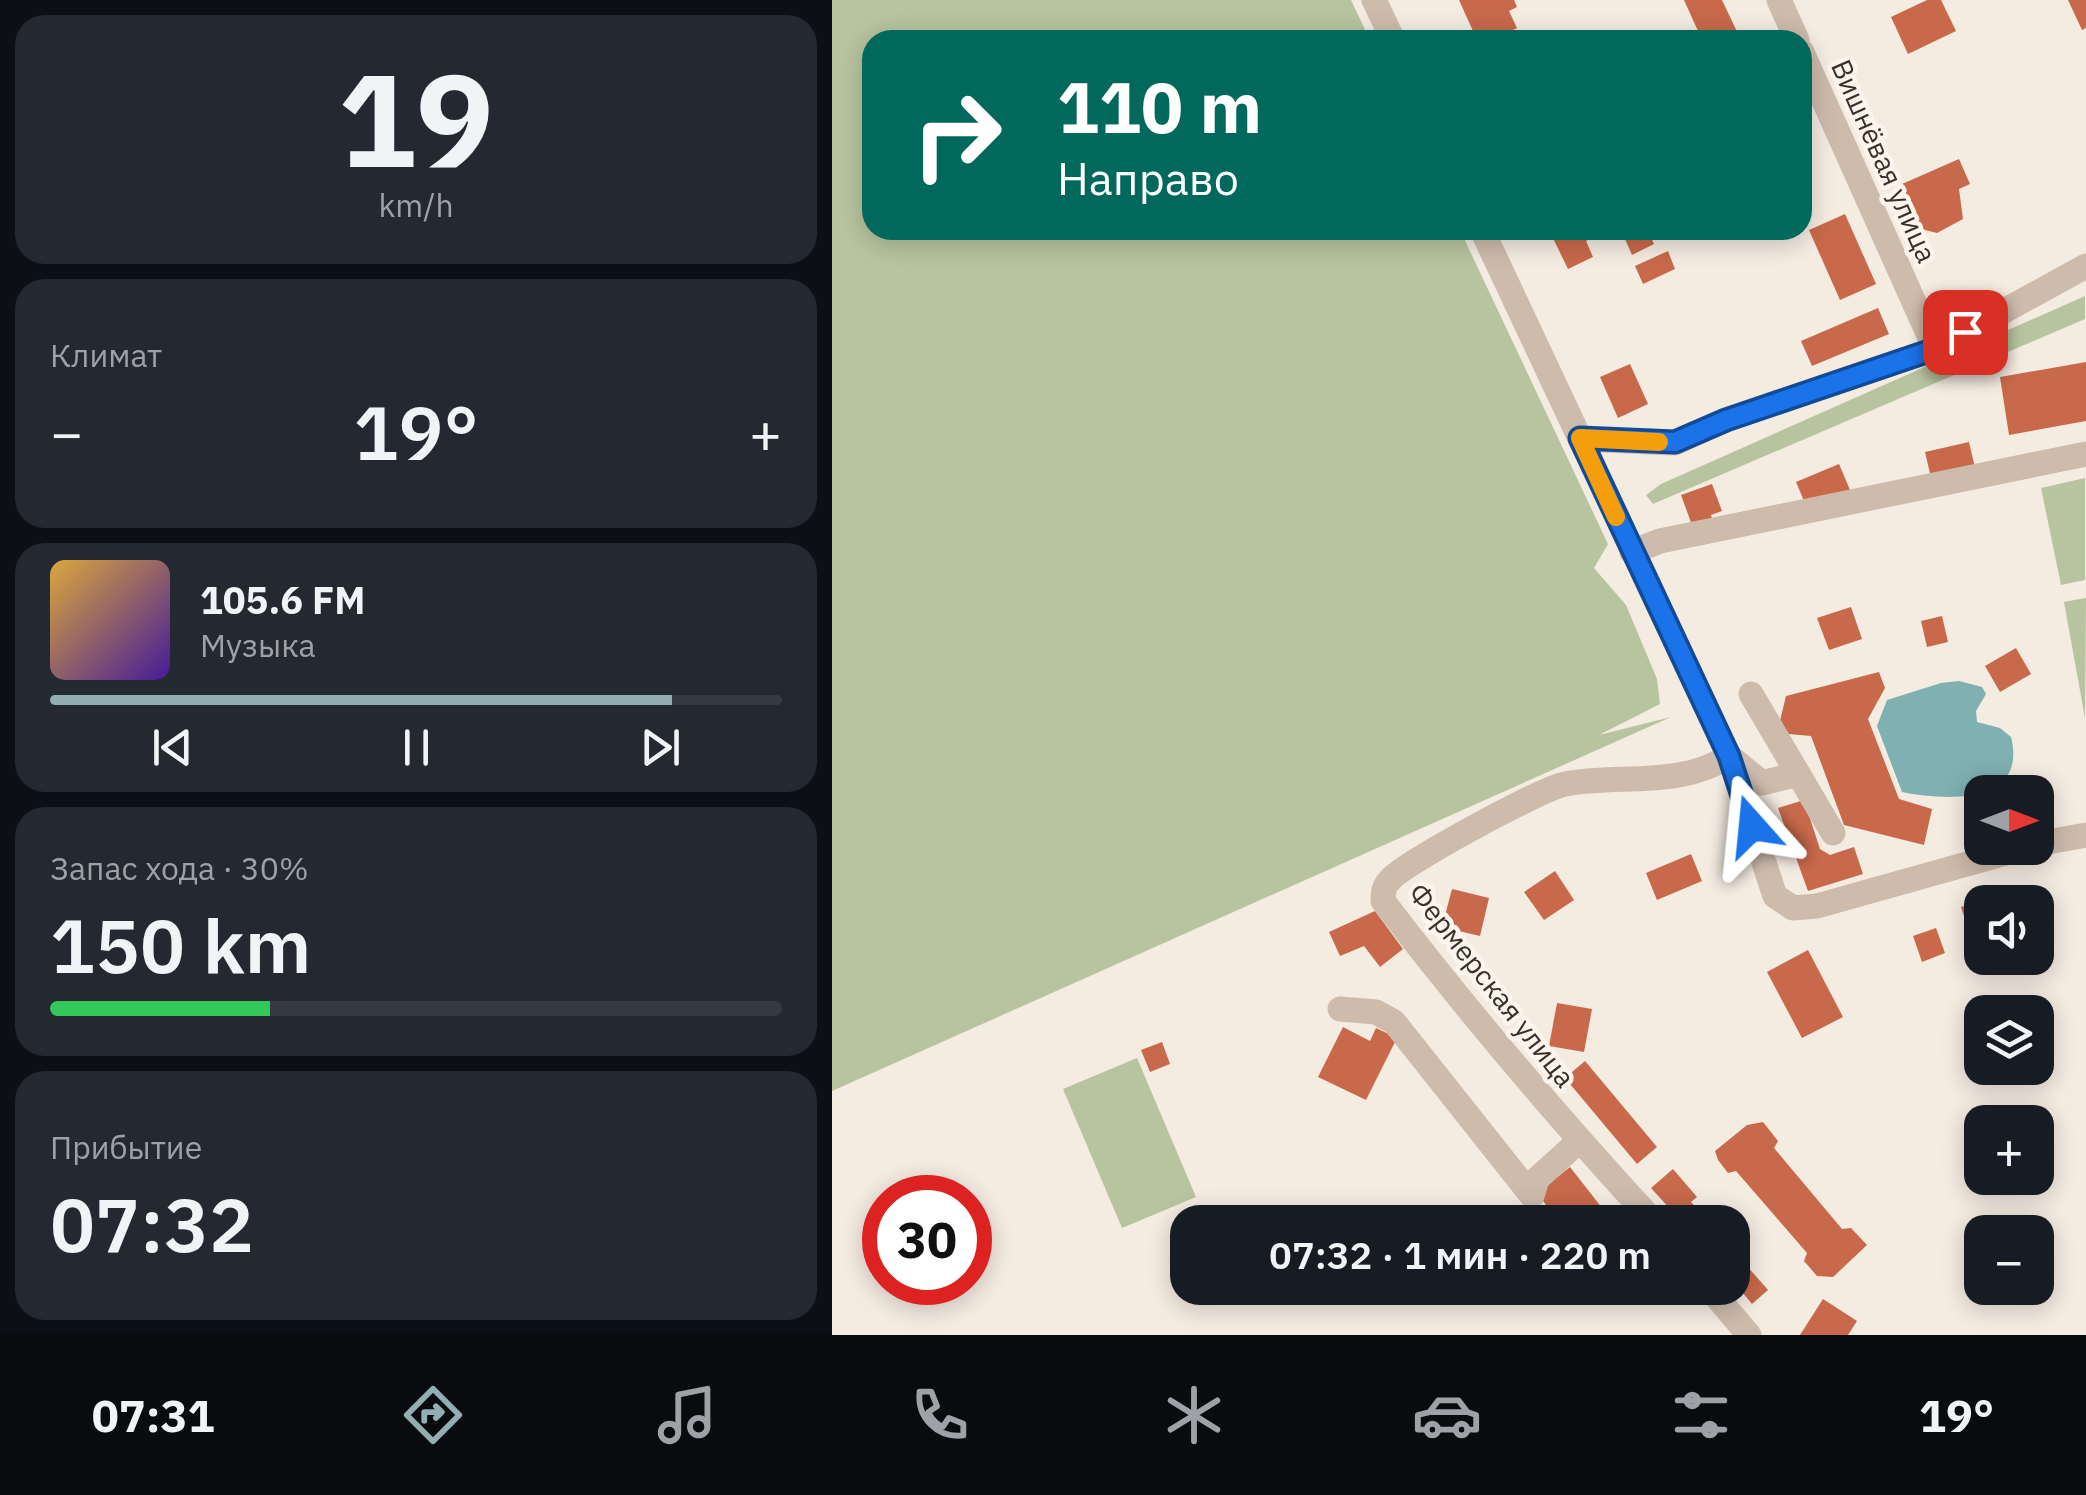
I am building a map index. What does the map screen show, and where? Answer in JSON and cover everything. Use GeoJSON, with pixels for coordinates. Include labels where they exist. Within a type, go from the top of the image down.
{"type":"FeatureCollection","features":[{"type":"Feature","properties":{"kind":"street"},"geometry":{"type":"LineString","coordinates":[[1374,0],[1388,30]]}},
{"type":"Feature","properties":{"kind":"street","name":"Вишнёвая улица"},"geometry":{"type":"LineString","coordinates":[[1779,0],[1792,30]]}},
{"type":"Feature","properties":{"kind":"street","name":"Вишнёвая улица"},"geometry":{"type":"LineString","coordinates":[[1812,74],[1935,349]]}},
{"type":"Feature","properties":{"kind":"street"},"geometry":{"type":"LineString","coordinates":[[1487,240],[1729,756],[1775,896],[1793,908],[1817,906],[1964,865]]}},
{"type":"Feature","properties":{"kind":"street"},"geometry":{"type":"LineString","coordinates":[[1580,438],[1675,442],[1726,420],[1935,349],[2086,266]]}},
{"type":"Feature","properties":{"kind":"street"},"geometry":{"type":"LineString","coordinates":[[1632,552],[1660,541],[2086,454]]}},
{"type":"Feature","properties":{"kind":"street"},"geometry":{"type":"LineString","coordinates":[[1752,694],[1833,834]]}},
{"type":"Feature","properties":{"kind":"street"},"geometry":{"type":"LineString","coordinates":[[1729,756],[1762,782],[1798,774]]}},
{"type":"Feature","properties":{"kind":"street","name":"Фермерская улица"},"geometry":{"type":"LineString","coordinates":[[1638,1205],[1579,1142],[1430,962],[1383,900],[1383,890],[1391,877],[1414,860],[1549,788],[1706,772],[1729,756]]}},
{"type":"Feature","properties":{"kind":"street"},"geometry":{"type":"LineString","coordinates":[[2054,841],[2086,835]]}},
{"type":"Feature","properties":{"kind":"street"},"geometry":{"type":"LineString","coordinates":[[1340,1009],[1376,1012],[1394,1022],[1532,1196],[1537,1179],[1579,1142]]}},
{"type":"Feature","properties":{"kind":"street"},"geometry":{"type":"LineString","coordinates":[[1723,1305],[1749,1335]]}},
{"type":"Feature","properties":{"kind":"green space"},"geometry":{"type":"Polygon","coordinates":[[[832,0],[1351,0],[1365,30],[862,30],[862,240],[1465,240],[1608,544],[1594,568],[1626,605],[1657,679],[1660,704],[1599,735],[1671,717],[832,1091],[832,0]]]}},
{"type":"Feature","properties":{"kind":"green space"},"geometry":{"type":"Polygon","coordinates":[[[2085,296],[2085,319],[1653,504],[1646,495],[1661,484],[2085,296]]]}},
{"type":"Feature","properties":{"kind":"green space"},"geometry":{"type":"Polygon","coordinates":[[[2085,478],[2085,580],[2061,585],[2041,488],[2085,478]]]}},
{"type":"Feature","properties":{"kind":"green space"},"geometry":{"type":"Polygon","coordinates":[[[2086,598],[2085,718],[2064,602],[2086,598]]]}},
{"type":"Feature","properties":{"kind":"green space"},"geometry":{"type":"Polygon","coordinates":[[[1137,1058],[1196,1197],[1122,1228],[1063,1089],[1137,1058]]]}},
{"type":"Feature","properties":{"kind":"water"},"geometry":{"type":"Polygon","coordinates":[[[1959,681],[1982,687],[1986,694],[1976,711],[1977,722],[2000,728],[2011,737],[2013,759],[2007,775],[1964,775],[1964,796],[1902,792],[1877,726],[1887,700],[1959,681]]]}},
{"type":"Feature","properties":{"kind":"building"},"geometry":{"type":"Polygon","coordinates":[[[1459,0],[1514,0],[1517,7],[1509,11],[1517,28],[1472,30],[1459,0]]]}},
{"type":"Feature","properties":{"kind":"building"},"geometry":{"type":"Polygon","coordinates":[[[1684,0],[1722,0],[1736,30],[1698,30],[1684,0]]]}},
{"type":"Feature","properties":{"kind":"building"},"geometry":{"type":"Polygon","coordinates":[[[1927,0],[1941,0],[1956,31],[1908,54],[1891,17],[1927,0]]]}},
{"type":"Feature","properties":{"kind":"building"},"geometry":{"type":"Polygon","coordinates":[[[2068,0],[2086,0],[2086,28],[2082,30],[2068,0]]]}},
{"type":"Feature","properties":{"kind":"building"},"geometry":{"type":"Polygon","coordinates":[[[1959,159],[1970,184],[1959,189],[1963,219],[1937,233],[1921,229],[1902,184],[1959,159]]]}},
{"type":"Feature","properties":{"kind":"building"},"geometry":{"type":"Polygon","coordinates":[[[1845,214],[1876,284],[1840,300],[1812,229],[1845,214]]]}},
{"type":"Feature","properties":{"kind":"building"},"geometry":{"type":"Polygon","coordinates":[[[1554,240],[1588,240],[1593,257],[1568,269],[1554,240]]]}},
{"type":"Feature","properties":{"kind":"building"},"geometry":{"type":"Polygon","coordinates":[[[1625,240],[1652,240],[1654,244],[1632,255],[1625,240]]]}},
{"type":"Feature","properties":{"kind":"building"},"geometry":{"type":"Polygon","coordinates":[[[1668,251],[1675,269],[1643,284],[1635,266],[1668,251]]]}},
{"type":"Feature","properties":{"kind":"building"},"geometry":{"type":"Polygon","coordinates":[[[1878,308],[1889,334],[1812,366],[1801,341],[1878,308]]]}},
{"type":"Feature","properties":{"kind":"building"},"geometry":{"type":"Polygon","coordinates":[[[2086,362],[2086,421],[2009,435],[2000,377],[2086,362]]]}},
{"type":"Feature","properties":{"kind":"building"},"geometry":{"type":"Polygon","coordinates":[[[1630,364],[1648,404],[1618,418],[1600,377],[1630,364]]]}},
{"type":"Feature","properties":{"kind":"building"},"geometry":{"type":"Polygon","coordinates":[[[1969,442],[1976,472],[1932,482],[1925,452],[1969,442]]]}},
{"type":"Feature","properties":{"kind":"building"},"geometry":{"type":"Polygon","coordinates":[[[1839,464],[1850,490],[1807,508],[1796,482],[1839,464]]]}},
{"type":"Feature","properties":{"kind":"building"},"geometry":{"type":"Polygon","coordinates":[[[1712,484],[1722,511],[1711,515],[1713,521],[1693,528],[1681,495],[1712,484]]]}},
{"type":"Feature","properties":{"kind":"building"},"geometry":{"type":"Polygon","coordinates":[[[1851,607],[1862,639],[1829,650],[1817,618],[1851,607]]]}},
{"type":"Feature","properties":{"kind":"building"},"geometry":{"type":"Polygon","coordinates":[[[1942,616],[1948,642],[1927,647],[1921,621],[1942,616]]]}},
{"type":"Feature","properties":{"kind":"building"},"geometry":{"type":"Polygon","coordinates":[[[2016,648],[2031,674],[2000,692],[1985,666],[2016,648]]]}},
{"type":"Feature","properties":{"kind":"building"},"geometry":{"type":"Polygon","coordinates":[[[1879,672],[1885,688],[1868,719],[1899,799],[1932,809],[1924,845],[1844,825],[1811,736],[1777,733],[1786,696],[1879,672]]]}},
{"type":"Feature","properties":{"kind":"building"},"geometry":{"type":"Polygon","coordinates":[[[1804,800],[1820,849],[1830,855],[1854,847],[1863,874],[1808,891],[1778,808],[1804,800]]]}},
{"type":"Feature","properties":{"kind":"building"},"geometry":{"type":"Polygon","coordinates":[[[1691,854],[1702,881],[1657,900],[1646,873],[1691,854]]]}},
{"type":"Feature","properties":{"kind":"building"},"geometry":{"type":"Polygon","coordinates":[[[1555,871],[1574,900],[1544,920],[1524,892],[1555,871]]]}},
{"type":"Feature","properties":{"kind":"building"},"geometry":{"type":"Polygon","coordinates":[[[1452,889],[1489,898],[1480,936],[1442,927],[1452,889]]]}},
{"type":"Feature","properties":{"kind":"building"},"geometry":{"type":"Polygon","coordinates":[[[1375,911],[1403,949],[1380,967],[1364,946],[1340,956],[1329,932],[1375,911]]]}},
{"type":"Feature","properties":{"kind":"building"},"geometry":{"type":"Polygon","coordinates":[[[1936,928],[1945,953],[1922,962],[1913,936],[1936,928]]]}},
{"type":"Feature","properties":{"kind":"building"},"geometry":{"type":"Polygon","coordinates":[[[1808,950],[1843,1017],[1802,1038],[1767,972],[1808,950]]]}},
{"type":"Feature","properties":{"kind":"building"},"geometry":{"type":"Polygon","coordinates":[[[1557,1003],[1592,1009],[1584,1052],[1549,1046],[1557,1003]]]}},
{"type":"Feature","properties":{"kind":"building"},"geometry":{"type":"Polygon","coordinates":[[[1343,1027],[1370,1041],[1376,1028],[1397,1038],[1366,1100],[1318,1077],[1343,1027]]]}},
{"type":"Feature","properties":{"kind":"building"},"geometry":{"type":"Polygon","coordinates":[[[1162,1042],[1170,1064],[1150,1072],[1141,1050],[1162,1042]]]}},
{"type":"Feature","properties":{"kind":"building"},"geometry":{"type":"Polygon","coordinates":[[[1585,1061],[1657,1147],[1637,1164],[1565,1078],[1585,1061]]]}},
{"type":"Feature","properties":{"kind":"building"},"geometry":{"type":"Polygon","coordinates":[[[1763,1122],[1778,1141],[1774,1148],[1842,1229],[1851,1228],[1867,1245],[1833,1277],[1817,1276],[1804,1261],[1807,1253],[1736,1171],[1728,1173],[1718,1160],[1715,1151],[1747,1125],[1763,1122]]]}},
{"type":"Feature","properties":{"kind":"building"},"geometry":{"type":"Polygon","coordinates":[[[1570,1167],[1600,1205],[1546,1205],[1537,1193],[1570,1167]]]}},
{"type":"Feature","properties":{"kind":"building"},"geometry":{"type":"Polygon","coordinates":[[[1673,1169],[1697,1197],[1691,1202],[1694,1205],[1666,1205],[1651,1188],[1673,1169]]]}},
{"type":"Feature","properties":{"kind":"building"},"geometry":{"type":"Polygon","coordinates":[[[1750,1270],[1768,1290],[1752,1304],[1750,1302],[1750,1270]]]}},
{"type":"Feature","properties":{"kind":"building"},"geometry":{"type":"Polygon","coordinates":[[[1823,1299],[1857,1321],[1848,1335],[1800,1335],[1823,1299]]]}},
{"type":"Feature","properties":{"kind":"slow traffic"},"geometry":{"type":"LineString","coordinates":[[1616,517],[1580,438],[1659,442]]}},
{"type":"Feature","properties":{"kind":"route"},"geometry":{"type":"LineString","coordinates":[[1752,826],[1729,756],[1580,438],[1601,442],[1675,442],[1726,420],[1935,349],[1965,332]]}}]}
